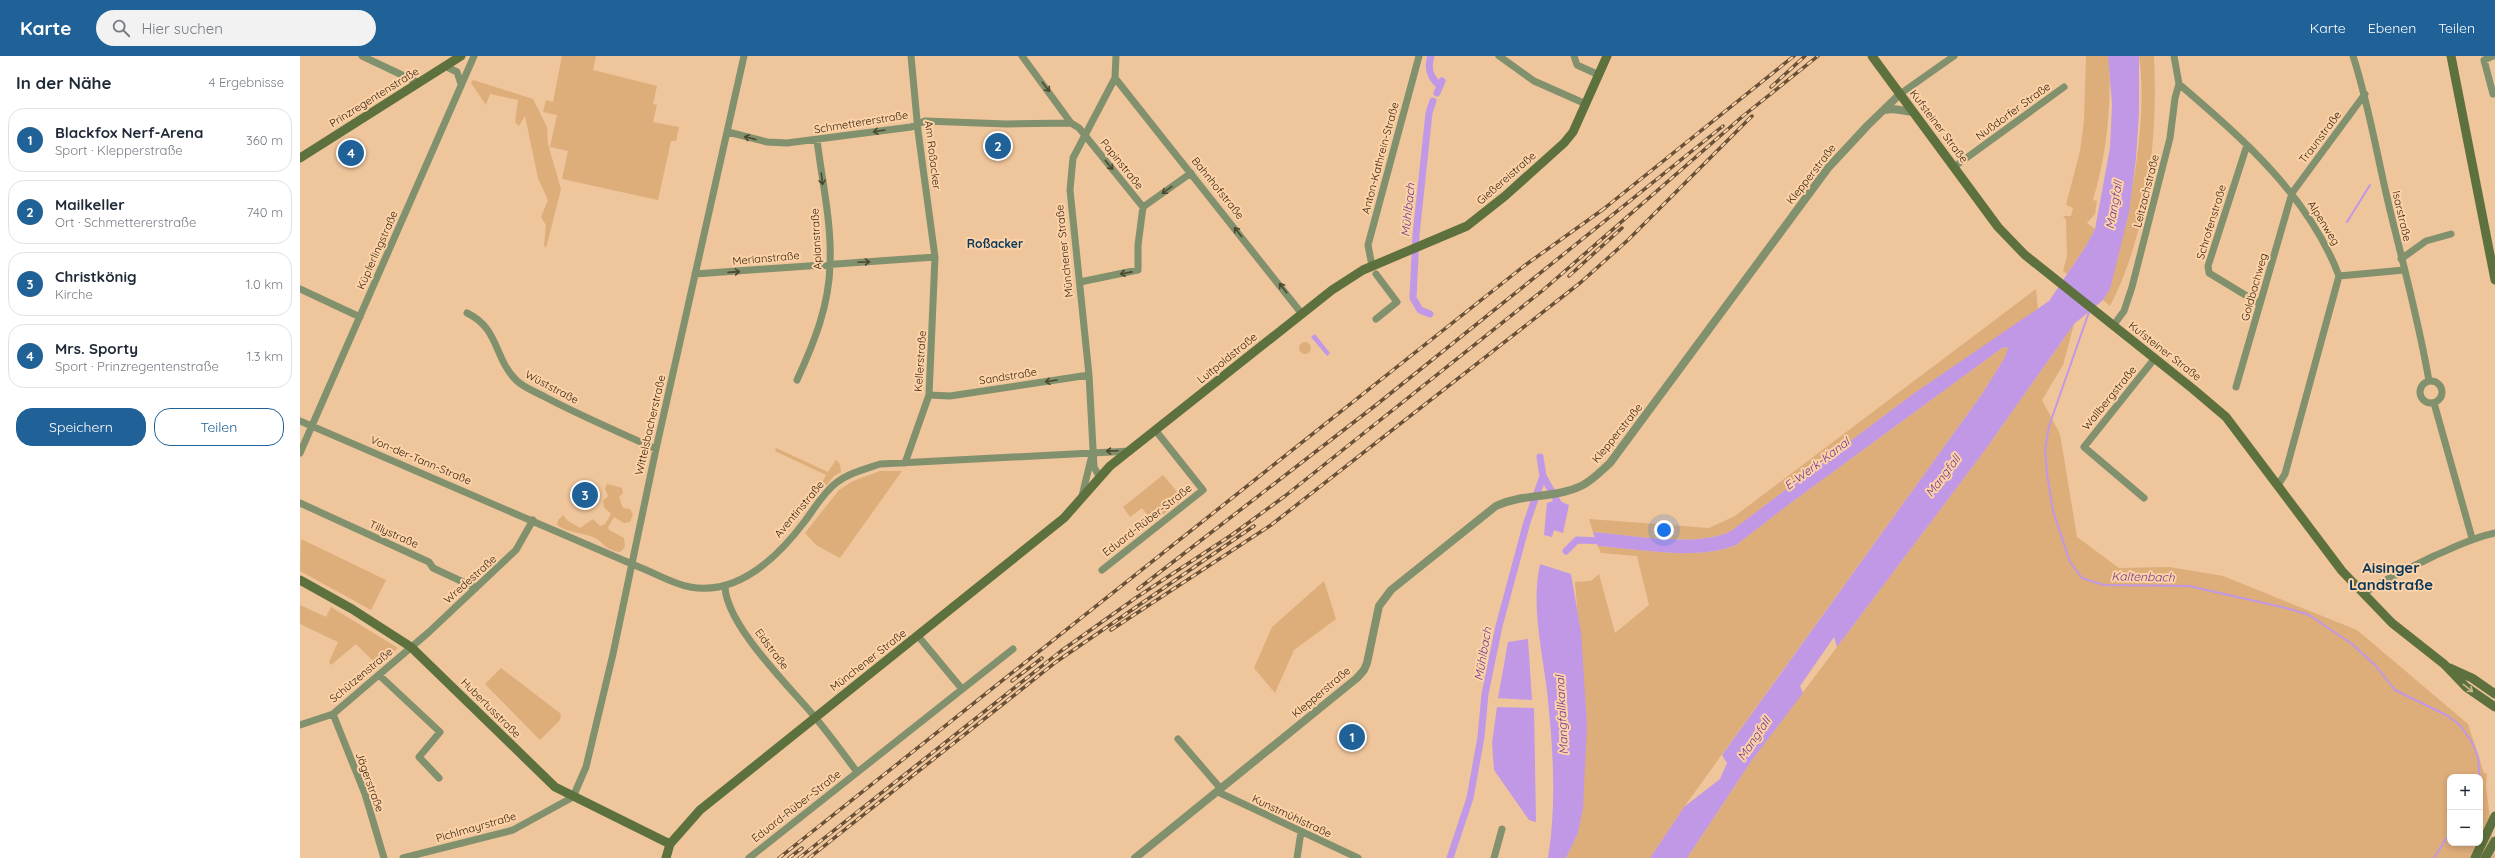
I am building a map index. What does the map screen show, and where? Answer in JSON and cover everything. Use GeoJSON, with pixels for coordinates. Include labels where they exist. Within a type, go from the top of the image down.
{"type":"FeatureCollection","features":[{"type":"Feature","properties":{"kind":"main road","name":"Prinzregentenstraße"},"geometry":{"type":"LineString","coordinates":[[302,154],[461,56]]}},
{"type":"Feature","properties":{"kind":"main road","name":"Gießereistraße"},"geometry":{"type":"LineString","coordinates":[[1374,270],[1406,252],[1457,231],[1478,219],[1527,177],[1564,143],[1573,132],[1607,56]]}},
{"type":"Feature","properties":{"kind":"main road","name":"Kufsteiner Straße"},"geometry":{"type":"LineString","coordinates":[[1872,56],[1998,227],[2025,255],[2155,358],[2226,417],[2342,571],[2363,594],[2392,623],[2444,664],[2466,687],[2495,707]]}},
{"type":"Feature","properties":{"kind":"main road"},"geometry":{"type":"LineString","coordinates":[[2451,56],[2495,280]]}},
{"type":"Feature","properties":{"kind":"main road","name":"Luitpoldstraße"},"geometry":{"type":"LineString","coordinates":[[1130,451],[1353,275],[1374,270]]}},
{"type":"Feature","properties":{"kind":"main road","name":"Münchener Straße"},"geometry":{"type":"LineString","coordinates":[[670,844],[700,810],[1064,518],[1099,476],[1130,451]]}},
{"type":"Feature","properties":{"kind":"main road","name":"Hubertusstraße"},"geometry":{"type":"LineString","coordinates":[[300,580],[352,609],[411,647],[541,776],[555,787],[670,844]]}},
{"type":"Feature","properties":{"kind":"main road","name":"Kufsteiner Straße"},"geometry":{"type":"LineString","coordinates":[[2444,664],[2472,678],[2495,694]]}},
{"type":"Feature","properties":{"kind":"main road"},"geometry":{"type":"LineString","coordinates":[[2475,858],[2495,816]]}},
{"type":"Feature","properties":{"kind":"main road"},"geometry":{"type":"LineString","coordinates":[[2485,858],[2495,841]]}},
{"type":"Feature","properties":{"kind":"main road"},"geometry":{"type":"LineString","coordinates":[[666,858],[670,844]]}},
{"type":"Feature","properties":{"kind":"street"},"geometry":{"type":"LineString","coordinates":[[362,56],[419,83]]}},
{"type":"Feature","properties":{"kind":"street","name":"Küpferlingstraße"},"geometry":{"type":"LineString","coordinates":[[300,453],[474,56]]}},
{"type":"Feature","properties":{"kind":"street","name":"Wittelsbacherstraße"},"geometry":{"type":"LineString","coordinates":[[573,797],[586,767],[591,747],[744,56]]}},
{"type":"Feature","properties":{"kind":"street","name":"Am Roßacker"},"geometry":{"type":"LineString","coordinates":[[911,56],[917,124],[935,257]]}},
{"type":"Feature","properties":{"kind":"street","name":"Papinstraße"},"geometry":{"type":"LineString","coordinates":[[1022,56],[1071,123],[1084,134],[1143,207],[1191,173]]}},
{"type":"Feature","properties":{"kind":"street","name":"Münchener Straße"},"geometry":{"type":"LineString","coordinates":[[1099,476],[1094,467],[1089,375],[1070,190],[1073,158],[1084,134],[1115,78],[1116,56]]}},
{"type":"Feature","properties":{"kind":"street","name":"Anton-Kathrein-Straße"},"geometry":{"type":"LineString","coordinates":[[1374,270],[1368,245],[1419,56]]}},
{"type":"Feature","properties":{"kind":"street"},"geometry":{"type":"LineString","coordinates":[[1499,56],[1534,80],[1586,104]]}},
{"type":"Feature","properties":{"kind":"street"},"geometry":{"type":"LineString","coordinates":[[1574,56],[1577,65],[1599,75]]}},
{"type":"Feature","properties":{"kind":"street"},"geometry":{"type":"LineString","coordinates":[[1900,94],[1954,56]]}},
{"type":"Feature","properties":{"kind":"street","name":"Leitzachstraße"},"geometry":{"type":"LineString","coordinates":[[2113,326],[2124,311],[2134,279],[2170,138],[2175,98],[2179,84],[2174,56]]}},
{"type":"Feature","properties":{"kind":"street","name":"Isarstraße"},"geometry":{"type":"LineString","coordinates":[[2352,56],[2365,94],[2401,259],[2413,299],[2429,381]]}},
{"type":"Feature","properties":{"kind":"street"},"geometry":{"type":"LineString","coordinates":[[2493,56],[2484,60],[2493,94],[2495,93]]}},
{"type":"Feature","properties":{"kind":"street"},"geometry":{"type":"LineString","coordinates":[[445,66],[452,68],[459,74],[461,85]]}},
{"type":"Feature","properties":{"kind":"street","name":"Bahnhofstraße"},"geometry":{"type":"LineString","coordinates":[[1115,78],[1302,314]]}},
{"type":"Feature","properties":{"kind":"street","name":"Alpenweg"},"geometry":{"type":"LineString","coordinates":[[2179,84],[2247,145],[2292,193],[2330,251],[2339,276]]}},
{"type":"Feature","properties":{"kind":"street","name":"Nußdorfer Straße"},"geometry":{"type":"LineString","coordinates":[[1954,167],[2064,87]]}},
{"type":"Feature","properties":{"kind":"street","name":"Klepperstraße"},"geometry":{"type":"LineString","coordinates":[[1135,858],[1220,790],[1364,670],[1379,606],[1388,593],[1496,506],[1509,500],[1557,493],[1580,486],[1610,463],[1828,168],[1900,94]]}},
{"type":"Feature","properties":{"kind":"street","name":"Traunstraße"},"geometry":{"type":"LineString","coordinates":[[2292,193],[2365,94]]}},
{"type":"Feature","properties":{"kind":"street"},"geometry":{"type":"LineString","coordinates":[[1884,110],[1892,109],[1913,112]]}},
{"type":"Feature","properties":{"kind":"street","name":"Schmettererstraße"},"geometry":{"type":"LineString","coordinates":[[728,132],[767,142],[786,143],[817,140],[917,124],[925,121],[1018,124],[1071,123]]}},
{"type":"Feature","properties":{"kind":"street","name":"Apianstraße"},"geometry":{"type":"LineString","coordinates":[[797,380],[815,340],[824,306],[830,264],[817,140]]}},
{"type":"Feature","properties":{"kind":"street","name":"Schrofenstraße"},"geometry":{"type":"LineString","coordinates":[[2247,145],[2208,266],[2209,273],[2260,304]]}},
{"type":"Feature","properties":{"kind":"street","name":"Goldbachweg"},"geometry":{"type":"LineString","coordinates":[[2236,387],[2292,193]]}},
{"type":"Feature","properties":{"kind":"street"},"geometry":{"type":"LineString","coordinates":[[1080,282],[1138,270],[1138,245],[1143,207]]}},
{"type":"Feature","properties":{"kind":"street"},"geometry":{"type":"LineString","coordinates":[[2401,259],[2426,241],[2450,234]]}},
{"type":"Feature","properties":{"kind":"street","name":"Merianstraße"},"geometry":{"type":"LineString","coordinates":[[695,274],[935,257]]}},
{"type":"Feature","properties":{"kind":"street","name":"Kellerstraße"},"geometry":{"type":"LineString","coordinates":[[905,463],[929,395],[935,257]]}},
{"type":"Feature","properties":{"kind":"street"},"geometry":{"type":"LineString","coordinates":[[1374,270],[1397,302],[1376,319]]}},
{"type":"Feature","properties":{"kind":"street"},"geometry":{"type":"LineString","coordinates":[[2278,485],[2285,474],[2339,276],[2404,270]]}},
{"type":"Feature","properties":{"kind":"street"},"geometry":{"type":"LineString","coordinates":[[300,289],[360,316]]}},
{"type":"Feature","properties":{"kind":"street","name":"Wüststraße"},"geometry":{"type":"LineString","coordinates":[[468,313],[481,320],[488,328],[503,363],[516,381],[560,405],[656,449]]}},
{"type":"Feature","properties":{"kind":"street","name":"Wallbergstraße"},"geometry":{"type":"LineString","coordinates":[[2144,498],[2084,447],[2155,358]]}},
{"type":"Feature","properties":{"kind":"street","name":"Sandstraße"},"geometry":{"type":"LineString","coordinates":[[929,395],[950,396],[1089,375]]}},
{"type":"Feature","properties":{"kind":"street"},"geometry":{"type":"LineString","coordinates":[[2429,381],[2436,382],[2441,387],[2442,395],[2434,403],[2427,402],[2420,395],[2421,388],[2429,381]]}},
{"type":"Feature","properties":{"kind":"street"},"geometry":{"type":"LineString","coordinates":[[2434,403],[2472,538]]}},
{"type":"Feature","properties":{"kind":"street","name":"Von-der-Tann-Straße"},"geometry":{"type":"LineString","coordinates":[[300,421],[631,563]]}},
{"type":"Feature","properties":{"kind":"street","name":"Eduard-Rüber-Straße"},"geometry":{"type":"LineString","coordinates":[[1102,570],[1204,490],[1156,431]]}},
{"type":"Feature","properties":{"kind":"street"},"geometry":{"type":"LineString","coordinates":[[1093,453],[1130,451]]}},
{"type":"Feature","properties":{"kind":"street","name":"Münchener Straße"},"geometry":{"type":"LineString","coordinates":[[1082,496],[1093,453]]}},
{"type":"Feature","properties":{"kind":"street","name":"Aventinstraße"},"geometry":{"type":"LineString","coordinates":[[631,563],[689,587],[725,587],[750,575],[769,560],[797,532],[834,484],[850,474],[880,464],[1093,453]]}},
{"type":"Feature","properties":{"kind":"street","name":"Tillystraße"},"geometry":{"type":"LineString","coordinates":[[300,503],[429,562],[433,568],[476,588]]}},
{"type":"Feature","properties":{"kind":"street","name":"Wredestraße"},"geometry":{"type":"LineString","coordinates":[[411,647],[516,550],[533,520]]}},
{"type":"Feature","properties":{"kind":"street"},"geometry":{"type":"LineString","coordinates":[[2363,594],[2396,574],[2472,538],[2495,533]]}},
{"type":"Feature","properties":{"kind":"street","name":"Eidstraße"},"geometry":{"type":"LineString","coordinates":[[725,587],[730,610],[774,671],[815,717]]}},
{"type":"Feature","properties":{"kind":"street"},"geometry":{"type":"LineString","coordinates":[[918,636],[962,689]]}},
{"type":"Feature","properties":{"kind":"street","name":"Schützenstraße"},"geometry":{"type":"LineString","coordinates":[[300,725],[333,714],[411,647]]}},
{"type":"Feature","properties":{"kind":"street","name":"Eduard-Rüber-Straße"},"geometry":{"type":"LineString","coordinates":[[749,858],[1013,649]]}},
{"type":"Feature","properties":{"kind":"street"},"geometry":{"type":"LineString","coordinates":[[379,675],[440,732],[419,757],[439,778]]}},
{"type":"Feature","properties":{"kind":"street","name":"Jägerstraße"},"geometry":{"type":"LineString","coordinates":[[333,714],[364,794],[384,858]]}},
{"type":"Feature","properties":{"kind":"street","name":"Eduard-Rüber-Straße"},"geometry":{"type":"LineString","coordinates":[[815,717],[857,772]]}},
{"type":"Feature","properties":{"kind":"street"},"geometry":{"type":"LineString","coordinates":[[1178,739],[1220,790]]}},
{"type":"Feature","properties":{"kind":"street","name":"Kunstmühlstraße"},"geometry":{"type":"LineString","coordinates":[[1220,790],[1300,832],[1358,858]]}},
{"type":"Feature","properties":{"kind":"street","name":"Pichlmayrstraße"},"geometry":{"type":"LineString","coordinates":[[404,858],[513,830],[573,797]]}},
{"type":"Feature","properties":{"kind":"street"},"geometry":{"type":"LineString","coordinates":[[1494,858],[1502,829]]}},
{"type":"Feature","properties":{"kind":"street"},"geometry":{"type":"LineString","coordinates":[[1297,858],[1300,832]]}},
{"type":"Feature","properties":{"kind":"shaded area"},"geometry":{"type":"Polygon","coordinates":[[[562,56],[596,56],[593,70],[657,86],[653,104],[657,105],[653,122],[679,127],[676,141],[671,141],[658,200],[562,179],[568,151],[550,147],[557,115],[543,112],[546,100],[553,102],[562,56]]]}},
{"type":"Feature","properties":{"kind":"shaded area"},"geometry":{"type":"Polygon","coordinates":[[[2086,56],[2108,56],[2110,91],[2109,110],[2102,166],[2093,200],[2097,201],[2095,214],[2087,223],[2095,229],[2086,246],[2067,274],[2063,271],[2067,256],[2066,220],[2063,216],[2071,216],[2073,208],[2066,205],[2080,151],[2084,121],[2086,56]]]}},
{"type":"Feature","properties":{"kind":"shaded area"},"geometry":{"type":"Polygon","coordinates":[[[2139,56],[2154,56],[2155,87],[2152,151],[2142,216],[2123,278],[2110,306],[2103,300],[2111,280],[2128,212],[2137,158],[2141,105],[2139,56]]]}},
{"type":"Feature","properties":{"kind":"shaded area"},"geometry":{"type":"Polygon","coordinates":[[[473,80],[533,99],[547,127],[548,144],[561,189],[546,248],[544,245],[546,225],[541,217],[548,200],[538,178],[525,116],[519,126],[515,122],[518,100],[490,94],[486,105],[471,83],[473,80]]]}},
{"type":"Feature","properties":{"kind":"shaded area"},"geometry":{"type":"Polygon","coordinates":[[[2036,289],[2038,310],[1913,394],[1731,531],[1717,536],[1701,539],[1683,540],[1593,532],[1589,519],[1709,528],[1735,516],[2036,289]]]}},
{"type":"Feature","properties":{"kind":"shaded area"},"geometry":{"type":"Polygon","coordinates":[[[2074,324],[2063,365],[2042,400],[2060,434],[2077,537],[2119,568],[2169,567],[2223,576],[2357,630],[2468,724],[2484,773],[2487,773],[2486,787],[2495,858],[1687,858],[1752,760],[1985,450],[2074,324]]]}},
{"type":"Feature","properties":{"kind":"shaded area"},"geometry":{"type":"Polygon","coordinates":[[[1305,342],[1309,344],[1311,348],[1309,352],[1305,354],[1301,352],[1299,348],[1301,344],[1305,342]]]}},
{"type":"Feature","properties":{"kind":"shaded area"},"geometry":{"type":"Polygon","coordinates":[[[2008,347],[2005,357],[1982,394],[1684,807],[1650,858],[1566,858],[1578,833],[1587,725],[1575,582],[1591,581],[1599,574],[1615,633],[1649,605],[1637,556],[1601,553],[1598,546],[1668,553],[1686,553],[1721,550],[1736,545],[1792,502],[2002,348],[2008,347]]]}},
{"type":"Feature","properties":{"kind":"shaded area"},"geometry":{"type":"Polygon","coordinates":[[[776,448],[828,472],[836,460],[840,464],[841,472],[834,476],[818,495],[816,493],[826,475],[775,451],[776,448]]]}},
{"type":"Feature","properties":{"kind":"shaded area"},"geometry":{"type":"Polygon","coordinates":[[[880,471],[902,471],[840,558],[816,545],[805,533],[839,490],[853,481],[880,471]]]}},
{"type":"Feature","properties":{"kind":"shaded area"},"geometry":{"type":"Polygon","coordinates":[[[1163,475],[1183,499],[1153,522],[1142,508],[1130,517],[1123,507],[1163,475]]]}},
{"type":"Feature","properties":{"kind":"shaded area"},"geometry":{"type":"Polygon","coordinates":[[[607,484],[622,488],[623,493],[619,497],[623,508],[630,509],[633,514],[630,522],[624,523],[614,517],[608,527],[609,530],[624,538],[625,547],[620,552],[610,549],[593,537],[565,530],[557,525],[558,520],[563,515],[568,521],[580,528],[593,519],[600,526],[605,524],[611,514],[604,507],[603,501],[608,496],[605,489],[607,484]]]}},
{"type":"Feature","properties":{"kind":"shaded area"},"geometry":{"type":"Polygon","coordinates":[[[301,539],[386,580],[371,610],[300,571],[301,539]]]}},
{"type":"Feature","properties":{"kind":"shaded area"},"geometry":{"type":"Polygon","coordinates":[[[1324,581],[1336,619],[1294,650],[1275,693],[1254,668],[1272,627],[1324,581]]]}},
{"type":"Feature","properties":{"kind":"shaded area"},"geometry":{"type":"Polygon","coordinates":[[[300,605],[326,617],[331,607],[398,648],[378,666],[356,644],[331,665],[329,662],[338,642],[300,624],[300,605]]]}},
{"type":"Feature","properties":{"kind":"shaded area"},"geometry":{"type":"Polygon","coordinates":[[[501,668],[561,714],[560,720],[540,740],[485,684],[501,668]]]}},
{"type":"Feature","properties":{"kind":"water","name":"Mangfall"},"geometry":{"type":"Polygon","coordinates":[[[2108,56],[2139,56],[2139,112],[2136,159],[2129,212],[2110,289],[2103,300],[2074,324],[1985,450],[1837,647],[1834,637],[1800,686],[1803,693],[1752,760],[1687,858],[1650,858],[1684,807],[1720,779],[1727,763],[1722,755],[1982,394],[2005,357],[2008,347],[2002,348],[1792,502],[1736,545],[1721,550],[1704,552],[1668,553],[1598,546],[1593,532],[1683,540],[1717,536],[1731,531],[1913,394],[2049,301],[2086,246],[2095,229],[2110,148],[2112,104],[2108,56]]]}},
{"type":"Feature","properties":{"kind":"water"},"geometry":{"type":"Polygon","coordinates":[[[1315,334],[1330,353],[1327,356],[1311,337],[1315,334]]]}},
{"type":"Feature","properties":{"kind":"water"},"geometry":{"type":"Polygon","coordinates":[[[1557,500],[1569,505],[1563,533],[1554,530],[1552,537],[1544,535],[1547,503],[1557,500]]]}},
{"type":"Feature","properties":{"kind":"water","name":"Mangfallkanal"},"geometry":{"type":"Polygon","coordinates":[[[1540,564],[1571,574],[1581,632],[1587,725],[1583,808],[1578,833],[1566,858],[1548,858],[1551,837],[1553,775],[1547,691],[1537,612],[1540,564]]]}},
{"type":"Feature","properties":{"kind":"water"},"geometry":{"type":"Polygon","coordinates":[[[1528,639],[1532,700],[1498,698],[1508,642],[1528,639]]]}},
{"type":"Feature","properties":{"kind":"water"},"geometry":{"type":"Polygon","coordinates":[[[1497,707],[1534,708],[1536,822],[1529,820],[1494,770],[1492,743],[1497,707]]]}},
{"type":"Feature","properties":{"kind":"waterway","name":"Mühlbach"},"geometry":{"type":"LineString","coordinates":[[1431,56],[1429,69],[1434,80],[1440,86]]}},
{"type":"Feature","properties":{"kind":"waterway","name":"Mühlbach"},"geometry":{"type":"LineString","coordinates":[[1437,93],[1442,81]]}},
{"type":"Feature","properties":{"kind":"waterway","name":"Mühlbach"},"geometry":{"type":"LineString","coordinates":[[1430,314],[1420,310],[1413,298],[1416,235],[1429,113],[1433,101]]}},
{"type":"Feature","properties":{"kind":"waterway"},"geometry":{"type":"LineString","coordinates":[[2347,222],[2370,185]]}},
{"type":"Feature","properties":{"kind":"waterway","name":"Kaltenbach"},"geometry":{"type":"LineString","coordinates":[[2089,312],[2049,426],[2045,449],[2047,474],[2053,511],[2070,562],[2082,578],[2104,585],[2189,586],[2290,609],[2309,615],[2352,644],[2375,665],[2395,690],[2446,715],[2460,725],[2473,744],[2478,757],[2479,774]]}},
{"type":"Feature","properties":{"kind":"waterway","name":"Mühlbach"},"geometry":{"type":"LineString","coordinates":[[1450,858],[1470,798],[1481,737],[1485,694],[1499,626],[1527,522],[1543,476],[1540,457]]}},
{"type":"Feature","properties":{"kind":"waterway"},"geometry":{"type":"LineString","coordinates":[[1543,476],[1561,508]]}},
{"type":"Feature","properties":{"kind":"waterway","name":"E-Werk-Kanal"},"geometry":{"type":"LineString","coordinates":[[1566,551],[1577,540],[1605,541]]}},
{"type":"Feature","properties":{"kind":"waterway","name":"Kaltenbach"},"geometry":{"type":"LineString","coordinates":[[2434,858],[2447,838]]}},
{"type":"Feature","properties":{"kind":"railway"},"geometry":{"type":"LineString","coordinates":[[1601,211],[1794,56]]}},
{"type":"Feature","properties":{"kind":"railway"},"geometry":{"type":"LineString","coordinates":[[1771,87],[1805,56]]}},
{"type":"Feature","properties":{"kind":"railway"},"geometry":{"type":"LineString","coordinates":[[799,858],[1061,651],[1137,597],[1233,534],[1285,496],[1542,291],[1743,116],[1818,56]]}},
{"type":"Feature","properties":{"kind":"railway"},"geometry":{"type":"LineString","coordinates":[[1111,630],[1271,525],[1580,283],[1628,240],[1752,116]]}},
{"type":"Feature","properties":{"kind":"railway"},"geometry":{"type":"LineString","coordinates":[[1138,589],[1376,405],[1723,126]]}},
{"type":"Feature","properties":{"kind":"railway"},"geometry":{"type":"LineString","coordinates":[[779,858],[1524,266],[1605,208]]}},
{"type":"Feature","properties":{"kind":"railway"},"geometry":{"type":"LineString","coordinates":[[1569,276],[1622,228]]}},
{"type":"Feature","properties":{"kind":"railway"},"geometry":{"type":"LineString","coordinates":[[809,858],[1056,662],[1254,526]]}},
{"type":"Feature","properties":{"kind":"railway"},"geometry":{"type":"LineString","coordinates":[[1012,681],[1042,658]]}},
{"type":"Feature","properties":{"kind":"railway"},"geometry":{"type":"LineString","coordinates":[[789,858],[802,848]]}},
{"type":"Feature","properties":{"kind":"place","name":"Mailkeller"},"geometry":{"type":"Point","coordinates":[998,146]}},
{"type":"Feature","properties":{"kind":"place","name":"Mrs. Sporty"},"geometry":{"type":"Point","coordinates":[351,153]}},
{"type":"Feature","properties":{"kind":"place","name":"Christkönig"},"geometry":{"type":"Point","coordinates":[585,495]}},
{"type":"Feature","properties":{"kind":"place","name":"Blackfox Nerf-Arena"},"geometry":{"type":"Point","coordinates":[1352,737]}},
{"type":"Feature","properties":{"kind":"district","name":"Roßacker"},"geometry":{"type":"Point","coordinates":[995,244]}},
{"type":"Feature","properties":{"kind":"district","name":"Aisinger Landstraße"},"geometry":{"type":"Point","coordinates":[2391,576]}}]}
